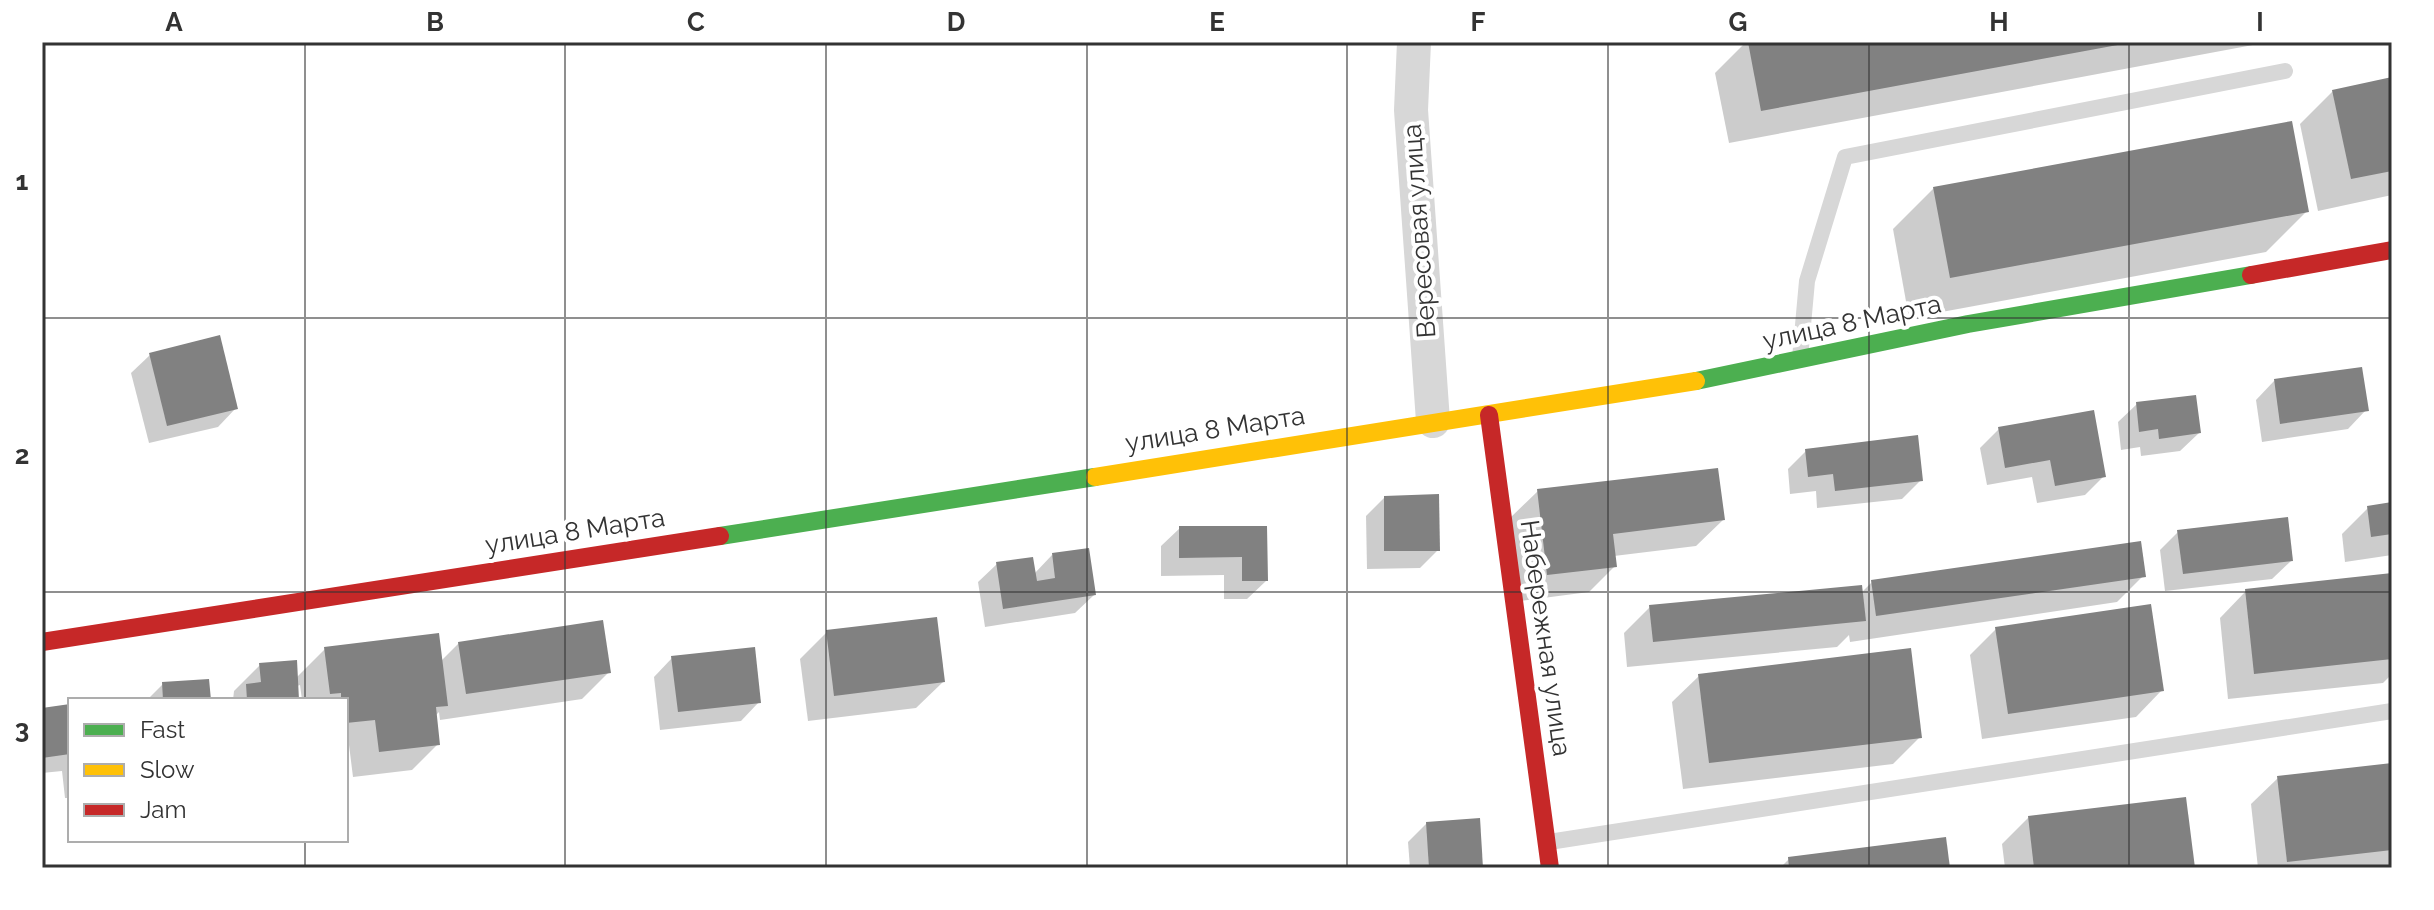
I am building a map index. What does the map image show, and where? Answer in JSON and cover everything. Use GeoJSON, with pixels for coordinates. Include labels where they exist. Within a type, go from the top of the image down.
{"type":"FeatureCollection","features":[{"type":"Feature","properties":{"kind":"main road","name":"улица 8 Марта"},"geometry":{"type":"LineString","coordinates":[[42,642],[1703,380],[1968,324],[2392,250]]}},
{"type":"Feature","properties":{"kind":"main road","name":"Набережная улица"},"geometry":{"type":"LineString","coordinates":[[1489,415],[1550,868]]}},
{"type":"Feature","properties":{"kind":"street","name":"Вересовая улица"},"geometry":{"type":"LineString","coordinates":[[1414,42],[1411,110],[1433,421]]}},
{"type":"Feature","properties":{"kind":"lane"},"geometry":{"type":"LineString","coordinates":[[1799,360],[1807,281],[1845,157],[2285,71]]}},
{"type":"Feature","properties":{"kind":"lane"},"geometry":{"type":"LineString","coordinates":[[1548,842],[2392,711]]}},
{"type":"Feature","properties":{"kind":"building"},"geometry":{"type":"Polygon","coordinates":[[[1748,42],[2123,42],[2123,44],[1761,111],[1748,42]]]}},
{"type":"Feature","properties":{"kind":"building"},"geometry":{"type":"Polygon","coordinates":[[[2392,77],[2392,171],[2351,179],[2332,90],[2392,77]]]}},
{"type":"Feature","properties":{"kind":"building"},"geometry":{"type":"Polygon","coordinates":[[[2292,121],[2309,212],[1950,278],[1933,187],[2292,121]]]}},
{"type":"Feature","properties":{"kind":"building"},"geometry":{"type":"Polygon","coordinates":[[[220,335],[238,409],[167,426],[149,353],[220,335]]]}},
{"type":"Feature","properties":{"kind":"building"},"geometry":{"type":"Polygon","coordinates":[[[2362,367],[2369,411],[2280,424],[2274,379],[2362,367]]]}},
{"type":"Feature","properties":{"kind":"building"},"geometry":{"type":"Polygon","coordinates":[[[2196,395],[2201,433],[2159,439],[2158,429],[2139,432],[2136,402],[2196,395]]]}},
{"type":"Feature","properties":{"kind":"building"},"geometry":{"type":"Polygon","coordinates":[[[2094,410],[2106,477],[2055,486],[2050,460],[2005,468],[1998,427],[2094,410]]]}},
{"type":"Feature","properties":{"kind":"building"},"geometry":{"type":"Polygon","coordinates":[[[1918,435],[1923,481],[1835,491],[1833,474],[1808,477],[1805,449],[1918,435]]]}},
{"type":"Feature","properties":{"kind":"building"},"geometry":{"type":"Polygon","coordinates":[[[1718,468],[1725,520],[1613,534],[1617,567],[1547,575],[1537,489],[1718,468]]]}},
{"type":"Feature","properties":{"kind":"building"},"geometry":{"type":"Polygon","coordinates":[[[1439,494],[1440,551],[1384,551],[1384,496],[1439,494]]]}},
{"type":"Feature","properties":{"kind":"building"},"geometry":{"type":"Polygon","coordinates":[[[2392,502],[2392,534],[2371,537],[2367,506],[2392,502]]]}},
{"type":"Feature","properties":{"kind":"building"},"geometry":{"type":"Polygon","coordinates":[[[2288,517],[2293,561],[2183,574],[2177,530],[2288,517]]]}},
{"type":"Feature","properties":{"kind":"building"},"geometry":{"type":"Polygon","coordinates":[[[1179,526],[1267,526],[1268,581],[1242,581],[1242,557],[1179,558],[1179,526]]]}},
{"type":"Feature","properties":{"kind":"building"},"geometry":{"type":"Polygon","coordinates":[[[2141,541],[2146,577],[1876,616],[1871,580],[2141,541]]]}},
{"type":"Feature","properties":{"kind":"building"},"geometry":{"type":"Polygon","coordinates":[[[1089,548],[1096,595],[1003,609],[996,562],[1033,557],[1037,581],[1055,578],[1052,553],[1089,548]]]}},
{"type":"Feature","properties":{"kind":"building"},"geometry":{"type":"Polygon","coordinates":[[[2392,573],[2392,659],[2254,674],[2245,589],[2392,573]]]}},
{"type":"Feature","properties":{"kind":"building"},"geometry":{"type":"Polygon","coordinates":[[[1862,585],[1866,621],[1653,642],[1649,605],[1862,585]]]}},
{"type":"Feature","properties":{"kind":"building"},"geometry":{"type":"Polygon","coordinates":[[[2151,604],[2164,691],[2008,714],[1995,627],[2151,604]]]}},
{"type":"Feature","properties":{"kind":"building"},"geometry":{"type":"Polygon","coordinates":[[[937,617],[945,682],[834,696],[826,630],[937,617]]]}},
{"type":"Feature","properties":{"kind":"building"},"geometry":{"type":"Polygon","coordinates":[[[603,620],[611,673],[466,694],[458,642],[603,620]]]}},
{"type":"Feature","properties":{"kind":"building"},"geometry":{"type":"Polygon","coordinates":[[[439,633],[448,706],[436,707],[440,745],[379,752],[375,720],[348,723],[348,698],[341,698],[341,693],[330,694],[324,647],[439,633]]]}},
{"type":"Feature","properties":{"kind":"building"},"geometry":{"type":"Polygon","coordinates":[[[755,647],[761,703],[678,712],[671,656],[755,647]]]}},
{"type":"Feature","properties":{"kind":"building"},"geometry":{"type":"Polygon","coordinates":[[[1911,648],[1922,738],[1709,763],[1698,674],[1911,648]]]}},
{"type":"Feature","properties":{"kind":"building"},"geometry":{"type":"Polygon","coordinates":[[[297,660],[299,698],[247,698],[246,684],[261,682],[259,663],[297,660]]]}},
{"type":"Feature","properties":{"kind":"building"},"geometry":{"type":"Polygon","coordinates":[[[209,679],[211,698],[163,698],[162,682],[209,679]]]}},
{"type":"Feature","properties":{"kind":"building"},"geometry":{"type":"Polygon","coordinates":[[[68,704],[68,754],[42,758],[42,708],[68,704]]]}},
{"type":"Feature","properties":{"kind":"building"},"geometry":{"type":"Polygon","coordinates":[[[2392,763],[2392,850],[2287,862],[2277,776],[2392,763]]]}},
{"type":"Feature","properties":{"kind":"building"},"geometry":{"type":"Polygon","coordinates":[[[2186,797],[2195,868],[2034,868],[2028,816],[2186,797]]]}},
{"type":"Feature","properties":{"kind":"building"},"geometry":{"type":"Polygon","coordinates":[[[1480,818],[1483,868],[1429,868],[1426,822],[1480,818]]]}},
{"type":"Feature","properties":{"kind":"building"},"geometry":{"type":"Polygon","coordinates":[[[1946,837],[1950,868],[1789,868],[1788,857],[1946,837]]]}},
{"type":"Feature","properties":{"kind":"traffic: fast"},"geometry":{"type":"LineString","coordinates":[[1696,381],[1968,324],[2251,275]]}},
{"type":"Feature","properties":{"kind":"traffic: fast"},"geometry":{"type":"LineString","coordinates":[[720,536],[1095,477]]}},
{"type":"Feature","properties":{"kind":"traffic: slow"},"geometry":{"type":"LineString","coordinates":[[1095,477],[1696,381]]}},
{"type":"Feature","properties":{"kind":"traffic: jam"},"geometry":{"type":"LineString","coordinates":[[2251,275],[2392,250]]}},
{"type":"Feature","properties":{"kind":"traffic: jam"},"geometry":{"type":"LineString","coordinates":[[1489,415],[1550,868]]}},
{"type":"Feature","properties":{"kind":"traffic: jam"},"geometry":{"type":"LineString","coordinates":[[42,642],[720,536]]}}]}
